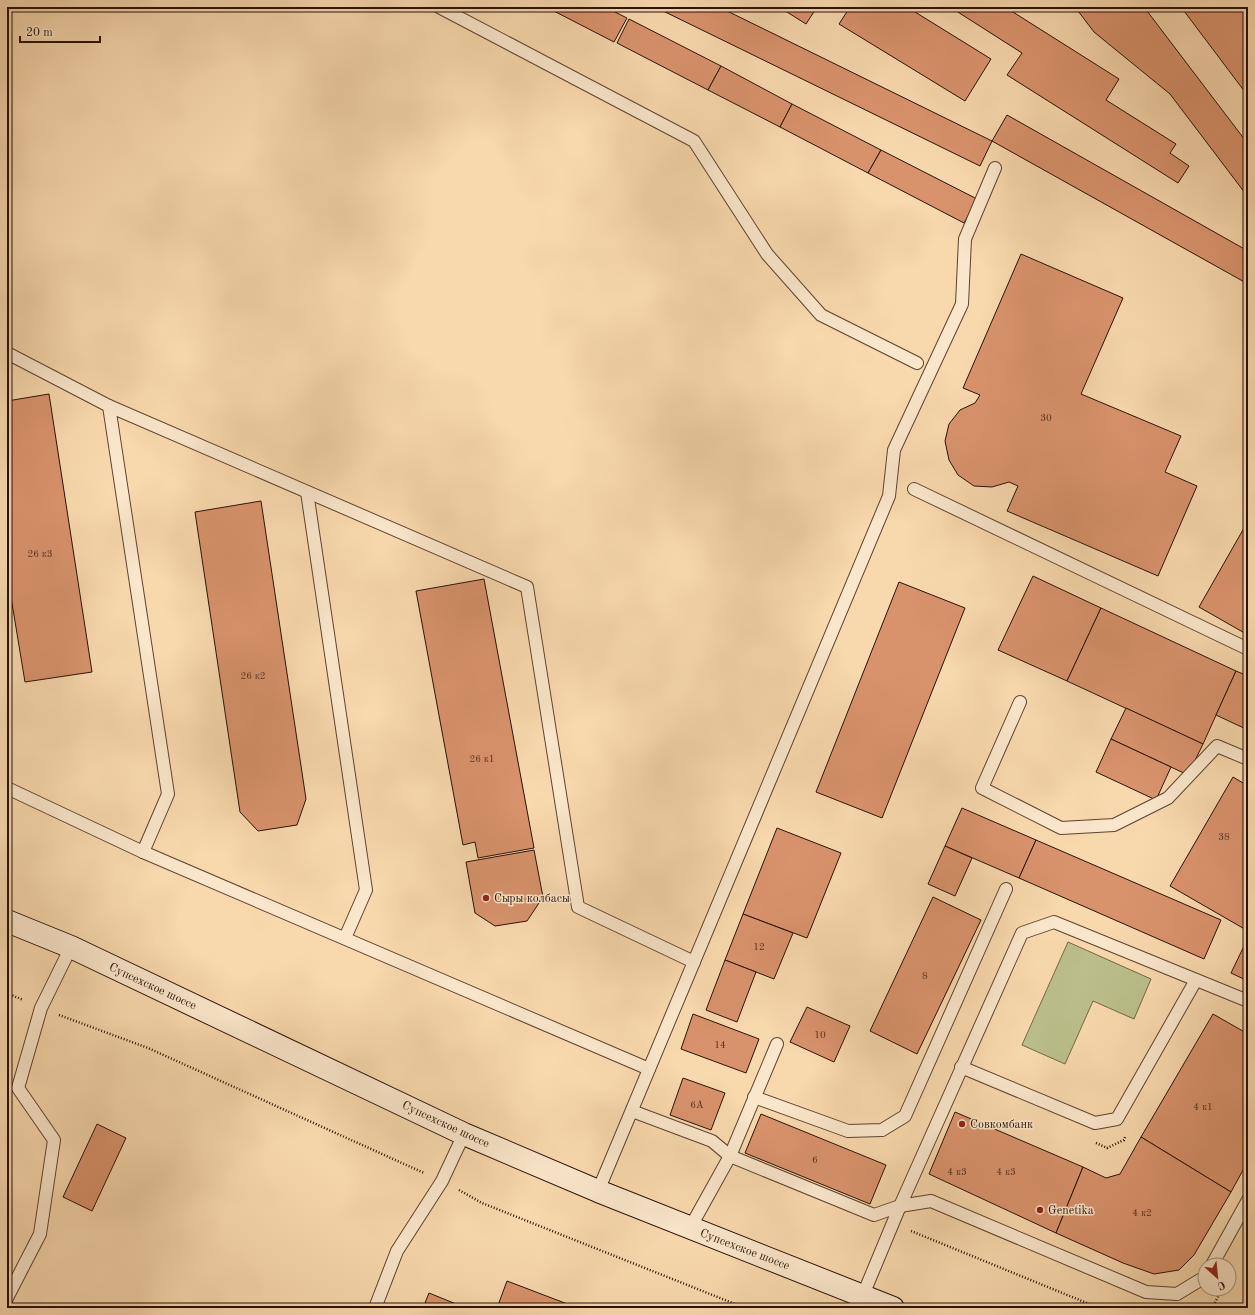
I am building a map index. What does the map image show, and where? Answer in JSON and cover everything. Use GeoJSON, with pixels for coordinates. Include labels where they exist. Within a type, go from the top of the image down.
{"type":"FeatureCollection","features":[{"type":"Feature","properties":{"kind":"main road","name":"Супсехское шоссе"},"geometry":{"type":"LineString","coordinates":[[7,921],[71,947],[464,1134],[598,1191],[893,1308]]}},
{"type":"Feature","properties":{"kind":"lane"},"geometry":{"type":"LineString","coordinates":[[439,7],[694,141],[767,254],[821,315],[917,363]]}},
{"type":"Feature","properties":{"kind":"lane"},"geometry":{"type":"LineString","coordinates":[[598,1191],[889,496],[894,450],[962,304],[965,239],[995,168]]}},
{"type":"Feature","properties":{"kind":"lane"},"geometry":{"type":"LineString","coordinates":[[7,353],[109,406],[527,587],[578,907],[694,962]]}},
{"type":"Feature","properties":{"kind":"lane"},"geometry":{"type":"LineString","coordinates":[[109,406],[168,794],[143,852]]}},
{"type":"Feature","properties":{"kind":"lane"},"geometry":{"type":"LineString","coordinates":[[914,489],[1248,649]]}},
{"type":"Feature","properties":{"kind":"lane"},"geometry":{"type":"LineString","coordinates":[[308,492],[366,890],[345,938]]}},
{"type":"Feature","properties":{"kind":"lane"},"geometry":{"type":"LineString","coordinates":[[1020,702],[982,788],[1061,828],[1114,825],[1168,798],[1217,746],[1248,759]]}},
{"type":"Feature","properties":{"kind":"lane"},"geometry":{"type":"LineString","coordinates":[[7,788],[143,852],[649,1069]]}},
{"type":"Feature","properties":{"kind":"lane"},"geometry":{"type":"LineString","coordinates":[[754,1097],[848,1131],[882,1130],[905,1116],[1006,889]]}},
{"type":"Feature","properties":{"kind":"lane"},"geometry":{"type":"LineString","coordinates":[[863,1295],[961,1067],[1022,933],[1054,922],[1248,1001]]}},
{"type":"Feature","properties":{"kind":"lane"},"geometry":{"type":"LineString","coordinates":[[7,1298],[40,1234],[54,1140],[18,1088],[41,1008],[71,947]]}},
{"type":"Feature","properties":{"kind":"lane"},"geometry":{"type":"LineString","coordinates":[[961,1067],[1095,1123],[1117,1119],[1196,980]]}},
{"type":"Feature","properties":{"kind":"lane"},"geometry":{"type":"LineString","coordinates":[[690,1228],[730,1156],[777,1044]]}},
{"type":"Feature","properties":{"kind":"lane"},"geometry":{"type":"LineString","coordinates":[[632,1111],[712,1141],[730,1156],[874,1215],[900,1206],[931,1201],[1146,1292],[1177,1294],[1197,1282]]}},
{"type":"Feature","properties":{"kind":"lane"},"geometry":{"type":"LineString","coordinates":[[375,1308],[398,1251],[442,1181],[464,1134]]}},
{"type":"Feature","properties":{"kind":"lane"},"geometry":{"type":"LineString","coordinates":[[1216,1257],[1248,1200]]}},
{"type":"Feature","properties":{"kind":"path"},"geometry":{"type":"LineString","coordinates":[[7,993],[41,1008],[148,1048],[442,1181],[482,1203],[744,1308]]}},
{"type":"Feature","properties":{"kind":"path"},"geometry":{"type":"LineString","coordinates":[[1092,1142],[1107,1148],[1124,1140],[1128,1133]]}},
{"type":"Feature","properties":{"kind":"path"},"geometry":{"type":"LineString","coordinates":[[893,1224],[1099,1308]]}},
{"type":"Feature","properties":{"kind":"path"},"geometry":{"type":"LineString","coordinates":[[1212,1308],[1218,1297]]}},
{"type":"Feature","properties":{"kind":"green space"},"geometry":{"type":"Polygon","coordinates":[[[1068,942],[1151,979],[1134,1019],[1093,1001],[1065,1064],[1022,1045],[1068,942]]]}},
{"type":"Feature","properties":{"kind":"building"},"geometry":{"type":"Polygon","coordinates":[[[546,7],[605,7],[627,18],[614,42],[546,7]]]}},
{"type":"Feature","properties":{"kind":"building"},"geometry":{"type":"Polygon","coordinates":[[[655,7],[719,7],[992,141],[980,166],[655,7]]]}},
{"type":"Feature","properties":{"kind":"building"},"geometry":{"type":"Polygon","coordinates":[[[779,7],[817,7],[806,24],[779,7]]]}},
{"type":"Feature","properties":{"kind":"building"},"geometry":{"type":"Polygon","coordinates":[[[850,7],[907,7],[991,59],[965,101],[839,24],[850,7]]]}},
{"type":"Feature","properties":{"kind":"building"},"geometry":{"type":"Polygon","coordinates":[[[950,7],[1005,7],[1119,79],[1106,100],[1176,144],[1170,153],[1189,166],[1178,183],[1007,75],[1022,53],[950,7]]]}},
{"type":"Feature","properties":{"kind":"building"},"geometry":{"type":"Polygon","coordinates":[[[1075,7],[1144,7],[1248,144],[1248,197],[1170,94],[1094,32],[1075,7]]]}},
{"type":"Feature","properties":{"kind":"building"},"geometry":{"type":"Polygon","coordinates":[[[1181,7],[1248,7],[1248,96],[1181,7]]]}},
{"type":"Feature","properties":{"kind":"building"},"geometry":{"type":"Polygon","coordinates":[[[629,19],[721,66],[708,90],[617,43],[629,19]]]}},
{"type":"Feature","properties":{"kind":"building"},"geometry":{"type":"Polygon","coordinates":[[[721,66],[792,104],[780,127],[708,90],[721,66]]]}},
{"type":"Feature","properties":{"kind":"building"},"geometry":{"type":"Polygon","coordinates":[[[792,104],[881,150],[868,173],[780,127],[792,104]]]}},
{"type":"Feature","properties":{"kind":"building"},"geometry":{"type":"Polygon","coordinates":[[[1007,115],[1248,251],[1248,284],[992,141],[1007,115]]]}},
{"type":"Feature","properties":{"kind":"building"},"geometry":{"type":"Polygon","coordinates":[[[881,150],[977,199],[964,223],[868,173],[881,150]]]}},
{"type":"Feature","properties":{"kind":"building"},"geometry":{"type":"Polygon","coordinates":[[[1021,254],[1123,298],[1081,394],[1181,436],[1165,472],[1197,486],[1158,576],[1007,511],[1018,486],[1009,482],[992,487],[974,486],[958,475],[949,460],[945,441],[949,424],[960,410],[975,403],[980,395],[963,388],[1021,254]]]}},
{"type":"Feature","properties":{"kind":"building"},"geometry":{"type":"Polygon","coordinates":[[[49,394],[92,672],[25,682],[7,573],[7,401],[49,394]]]}},
{"type":"Feature","properties":{"kind":"building"},"geometry":{"type":"Polygon","coordinates":[[[261,501],[306,799],[297,825],[258,831],[240,812],[195,512],[261,501]]]}},
{"type":"Feature","properties":{"kind":"building"},"geometry":{"type":"Polygon","coordinates":[[[1248,521],[1248,635],[1199,607],[1248,521]]]}},
{"type":"Feature","properties":{"kind":"building"},"geometry":{"type":"Polygon","coordinates":[[[1033,576],[1101,608],[1067,681],[998,650],[1033,576]]]}},
{"type":"Feature","properties":{"kind":"building"},"geometry":{"type":"Polygon","coordinates":[[[484,579],[534,848],[478,858],[475,842],[463,845],[416,591],[484,579]]]}},
{"type":"Feature","properties":{"kind":"building"},"geometry":{"type":"Polygon","coordinates":[[[899,582],[965,608],[882,818],[816,792],[899,582]]]}},
{"type":"Feature","properties":{"kind":"building"},"geometry":{"type":"Polygon","coordinates":[[[1101,608],[1236,671],[1203,744],[1067,681],[1101,608]]]}},
{"type":"Feature","properties":{"kind":"building"},"geometry":{"type":"Polygon","coordinates":[[[1236,671],[1248,676],[1248,730],[1216,715],[1236,671]]]}},
{"type":"Feature","properties":{"kind":"building"},"geometry":{"type":"Polygon","coordinates":[[[1126,708],[1203,744],[1188,775],[1111,739],[1126,708]]]}},
{"type":"Feature","properties":{"kind":"building"},"geometry":{"type":"Polygon","coordinates":[[[1111,739],[1171,767],[1156,800],[1096,772],[1111,739]]]}},
{"type":"Feature","properties":{"kind":"building"},"geometry":{"type":"Polygon","coordinates":[[[1233,777],[1248,786],[1248,931],[1170,886],[1233,777]]]}},
{"type":"Feature","properties":{"kind":"building"},"geometry":{"type":"Polygon","coordinates":[[[962,808],[1036,840],[1019,878],[945,846],[962,808]]]}},
{"type":"Feature","properties":{"kind":"building"},"geometry":{"type":"Polygon","coordinates":[[[777,828],[841,853],[807,938],[743,914],[777,828]]]}},
{"type":"Feature","properties":{"kind":"building"},"geometry":{"type":"Polygon","coordinates":[[[1036,840],[1221,920],[1204,959],[1019,878],[1036,840]]]}},
{"type":"Feature","properties":{"kind":"building"},"geometry":{"type":"Polygon","coordinates":[[[945,846],[972,858],[955,896],[928,884],[945,846]]]}},
{"type":"Feature","properties":{"kind":"building"},"geometry":{"type":"Polygon","coordinates":[[[534,850],[543,897],[527,921],[495,926],[475,913],[466,862],[534,850]]]}},
{"type":"Feature","properties":{"kind":"building"},"geometry":{"type":"Polygon","coordinates":[[[933,897],[981,920],[917,1054],[870,1031],[933,897]]]}},
{"type":"Feature","properties":{"kind":"building"},"geometry":{"type":"Polygon","coordinates":[[[743,914],[793,933],[774,979],[725,960],[743,914]]]}},
{"type":"Feature","properties":{"kind":"building"},"geometry":{"type":"Polygon","coordinates":[[[1244,946],[1248,948],[1248,981],[1231,973],[1244,946]]]}},
{"type":"Feature","properties":{"kind":"building"},"geometry":{"type":"Polygon","coordinates":[[[725,960],[756,972],[737,1022],[706,1010],[725,960]]]}},
{"type":"Feature","properties":{"kind":"building"},"geometry":{"type":"Polygon","coordinates":[[[807,1007],[850,1026],[834,1062],[790,1042],[807,1007]]]}},
{"type":"Feature","properties":{"kind":"building"},"geometry":{"type":"Polygon","coordinates":[[[693,1014],[759,1039],[746,1073],[681,1049],[693,1014]]]}},
{"type":"Feature","properties":{"kind":"building"},"geometry":{"type":"Polygon","coordinates":[[[1213,1014],[1248,1034],[1248,1161],[1231,1192],[1141,1137],[1213,1014]]]}},
{"type":"Feature","properties":{"kind":"building"},"geometry":{"type":"Polygon","coordinates":[[[683,1078],[725,1093],[711,1130],[670,1115],[683,1078]]]}},
{"type":"Feature","properties":{"kind":"building"},"geometry":{"type":"Polygon","coordinates":[[[955,1112],[1083,1167],[1056,1233],[929,1174],[955,1112]]]}},
{"type":"Feature","properties":{"kind":"building"},"geometry":{"type":"Polygon","coordinates":[[[761,1114],[886,1165],[870,1204],[745,1153],[761,1114]]]}},
{"type":"Feature","properties":{"kind":"building"},"geometry":{"type":"Polygon","coordinates":[[[97,1124],[126,1138],[92,1211],[63,1197],[97,1124]]]}},
{"type":"Feature","properties":{"kind":"building"},"geometry":{"type":"Polygon","coordinates":[[[1141,1137],[1231,1192],[1194,1255],[1179,1270],[1154,1274],[1123,1263],[1056,1233],[1083,1167],[1106,1178],[1120,1174],[1141,1137]]]}},
{"type":"Feature","properties":{"kind":"building"},"geometry":{"type":"Polygon","coordinates":[[[507,1281],[578,1308],[497,1308],[507,1281]]]}},
{"type":"Feature","properties":{"kind":"building"},"geometry":{"type":"Polygon","coordinates":[[[429,1293],[466,1308],[423,1308],[429,1293]]]}},
{"type":"Feature","properties":{"kind":"place","name":"Сыры колбасы"},"geometry":{"type":"Point","coordinates":[486,898]}},
{"type":"Feature","properties":{"kind":"place","name":"Совкомбанк"},"geometry":{"type":"Point","coordinates":[962,1124]}},
{"type":"Feature","properties":{"kind":"place","name":"Genetika"},"geometry":{"type":"Point","coordinates":[1040,1210]}}]}
